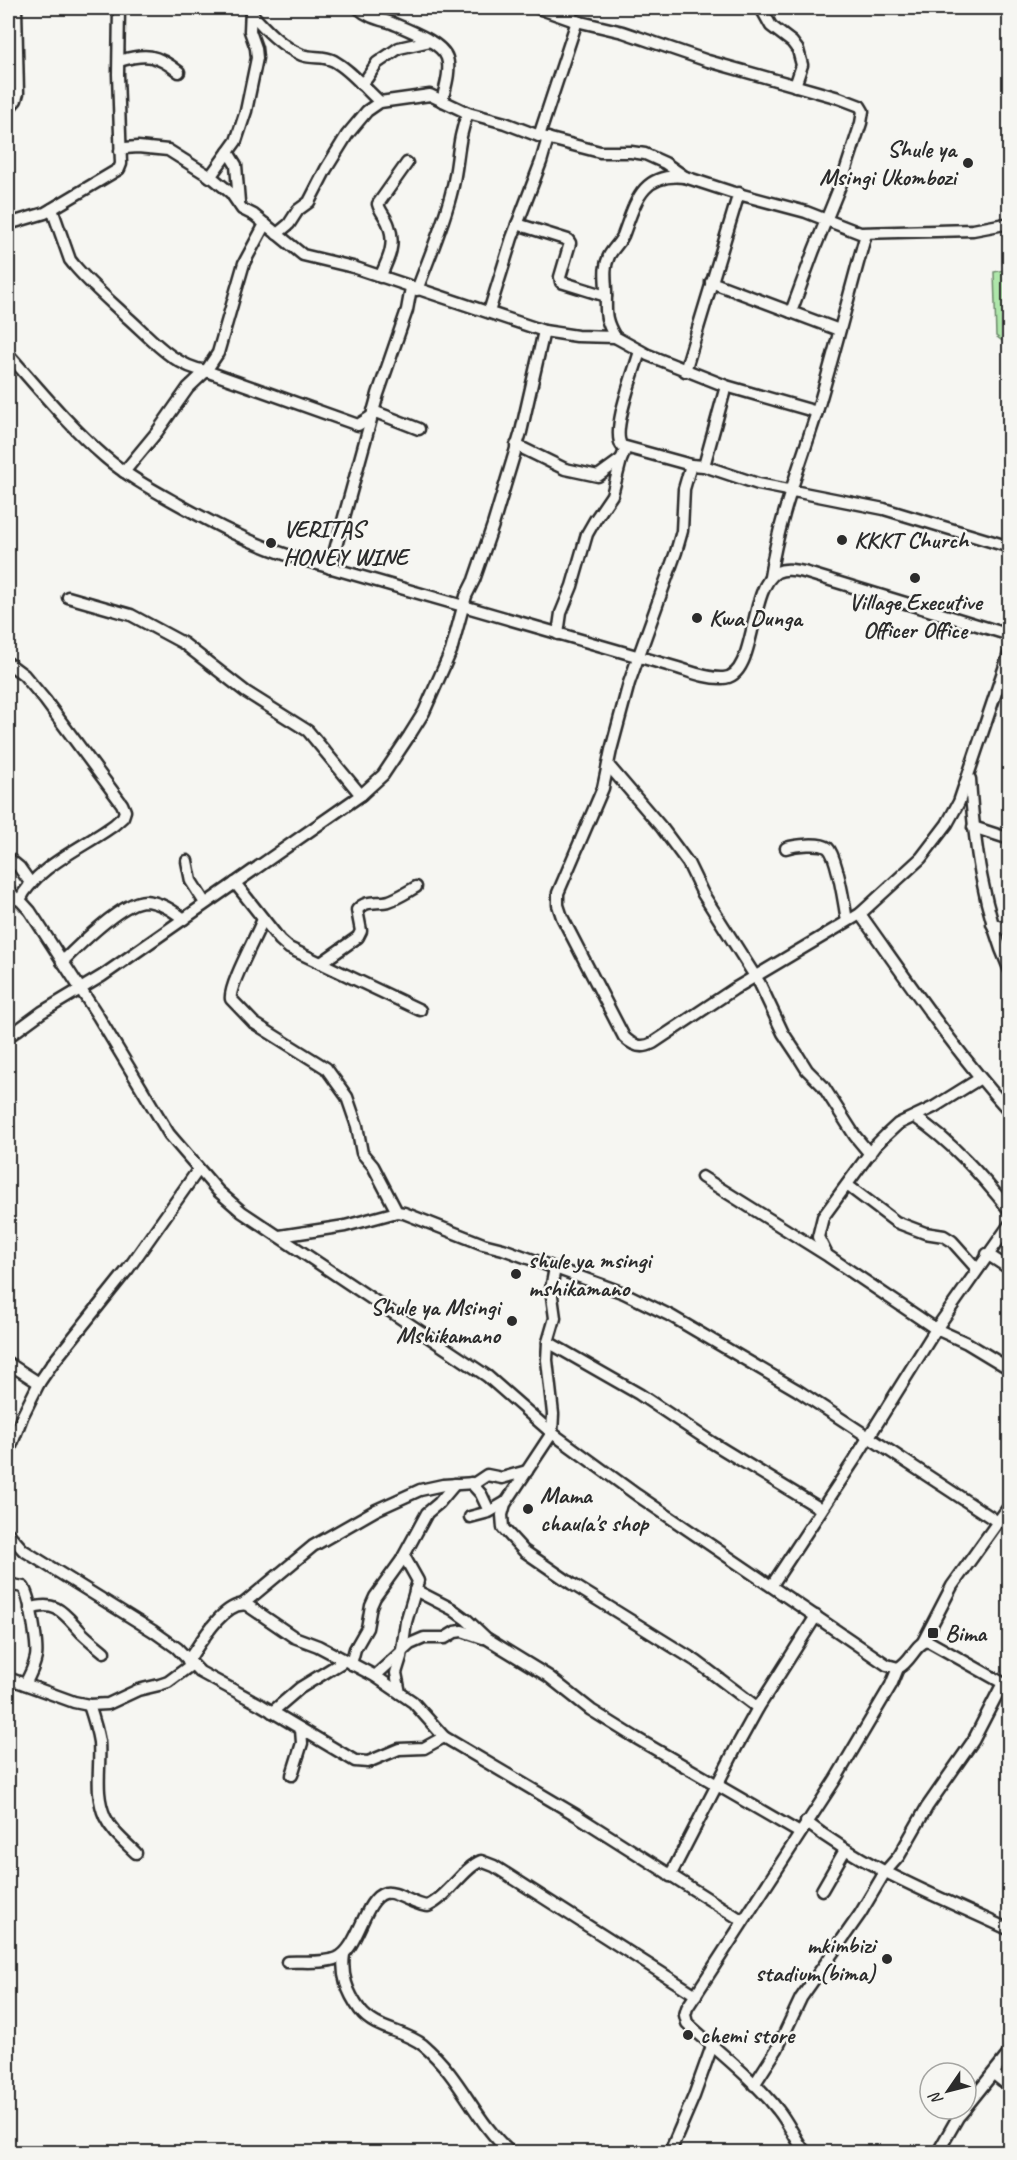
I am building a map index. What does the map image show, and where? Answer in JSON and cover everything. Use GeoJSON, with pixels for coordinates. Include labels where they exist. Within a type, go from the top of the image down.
{"type":"FeatureCollection","features":[{"type":"Feature","properties":{"kind":"street"},"geometry":{"type":"LineString","coordinates":[[8,109],[16,100],[18,93],[16,8]]}},
{"type":"Feature","properties":{"kind":"street"},"geometry":{"type":"LineString","coordinates":[[8,224],[52,209],[117,171],[121,164],[119,8]]}},
{"type":"Feature","properties":{"kind":"street"},"geometry":{"type":"LineString","coordinates":[[358,8],[368,15],[430,41],[444,53],[447,59],[446,86],[442,100]]}},
{"type":"Feature","properties":{"kind":"street"},"geometry":{"type":"LineString","coordinates":[[538,8],[622,32],[708,61],[855,103],[863,111],[842,181],[791,312]]}},
{"type":"Feature","properties":{"kind":"street"},"geometry":{"type":"LineString","coordinates":[[489,312],[517,224],[541,162],[544,137],[574,20],[570,8]]}},
{"type":"Feature","properties":{"kind":"street"},"geometry":{"type":"LineString","coordinates":[[761,8],[771,26],[792,42],[798,50],[802,65],[795,86]]}},
{"type":"Feature","properties":{"kind":"street"},"geometry":{"type":"LineString","coordinates":[[251,10],[270,33],[293,50],[309,57],[329,58],[350,72],[380,102]]}},
{"type":"Feature","properties":{"kind":"street"},"geometry":{"type":"LineString","coordinates":[[210,177],[236,141],[243,123],[255,72],[257,51],[250,31],[251,10]]}},
{"type":"Feature","properties":{"kind":"street"},"geometry":{"type":"LineString","coordinates":[[361,84],[377,63],[399,48],[430,41]]}},
{"type":"Feature","properties":{"kind":"street"},"geometry":{"type":"LineString","coordinates":[[119,61],[148,55],[162,60],[179,72]]}},
{"type":"Feature","properties":{"kind":"street"},"geometry":{"type":"LineString","coordinates":[[277,234],[289,224],[298,210],[309,202],[321,177],[347,135],[368,111],[380,102],[430,96],[468,113],[544,137],[600,152],[645,154],[665,163],[685,177]]}},
{"type":"Feature","properties":{"kind":"street"},"geometry":{"type":"LineString","coordinates":[[330,568],[368,438],[372,414],[391,354],[414,289],[449,203],[458,167],[458,146],[468,113]]}},
{"type":"Feature","properties":{"kind":"street"},"geometry":{"type":"LineString","coordinates":[[120,151],[138,147],[168,150],[231,193],[239,205],[303,255],[352,267],[544,331],[567,335],[615,337],[640,351],[726,386],[817,411]]}},
{"type":"Feature","properties":{"kind":"street"},"geometry":{"type":"LineString","coordinates":[[228,152],[236,165],[239,205]]}},
{"type":"Feature","properties":{"kind":"street"},"geometry":{"type":"LineString","coordinates":[[381,277],[392,250],[389,224],[378,204],[407,163]]}},
{"type":"Feature","properties":{"kind":"street"},"geometry":{"type":"LineString","coordinates":[[615,337],[605,314],[604,274],[608,260],[616,244],[624,235],[638,198],[645,188],[665,176],[685,177],[826,219],[852,231],[866,234],[920,230],[973,230],[1010,223]]}},
{"type":"Feature","properties":{"kind":"street"},"geometry":{"type":"LineString","coordinates":[[685,370],[739,194]]}},
{"type":"Feature","properties":{"kind":"street"},"geometry":{"type":"LineString","coordinates":[[52,209],[70,260],[144,334],[173,357],[190,368],[206,371],[358,425],[368,438]]}},
{"type":"Feature","properties":{"kind":"street"},"geometry":{"type":"LineString","coordinates":[[124,472],[157,432],[188,388],[206,371],[218,353],[244,263],[265,224]]}},
{"type":"Feature","properties":{"kind":"street"},"geometry":{"type":"LineString","coordinates":[[517,224],[568,240],[570,243],[560,280],[570,286],[606,296]]}},
{"type":"Feature","properties":{"kind":"street"},"geometry":{"type":"LineString","coordinates":[[8,354],[88,442],[124,472],[243,538],[330,568],[724,679],[734,674],[741,664],[763,590],[770,577],[792,490],[817,411],[866,234]]}},
{"type":"Feature","properties":{"kind":"street"},"geometry":{"type":"LineString","coordinates":[[711,282],[839,330]]}},
{"type":"Feature","properties":{"kind":"street"},"geometry":{"type":"LineString","coordinates":[[8,1037],[42,1012],[81,990],[361,795],[383,775],[424,712],[451,651],[493,525],[535,379],[544,331]]}},
{"type":"Feature","properties":{"kind":"street"},"geometry":{"type":"LineString","coordinates":[[640,351],[620,426],[619,443],[626,448],[691,465],[704,466],[758,484],[884,509],[1010,547]]}},
{"type":"Feature","properties":{"kind":"street"},"geometry":{"type":"LineString","coordinates":[[704,466],[726,386]]}},
{"type":"Feature","properties":{"kind":"street"},"geometry":{"type":"LineString","coordinates":[[358,425],[372,414]]}},
{"type":"Feature","properties":{"kind":"street"},"geometry":{"type":"LineString","coordinates":[[372,414],[419,429]]}},
{"type":"Feature","properties":{"kind":"street"},"geometry":{"type":"LineString","coordinates":[[516,445],[565,469],[598,476],[621,460]]}},
{"type":"Feature","properties":{"kind":"street"},"geometry":{"type":"LineString","coordinates":[[558,634],[561,613],[588,534],[613,493],[626,448]]}},
{"type":"Feature","properties":{"kind":"street"},"geometry":{"type":"LineString","coordinates":[[691,465],[684,489],[682,531],[621,711],[603,788],[559,888],[558,905],[578,951],[624,1037],[637,1046],[648,1046],[755,977],[860,914],[904,875],[932,844],[959,802],[1010,651]]}},
{"type":"Feature","properties":{"kind":"street"},"geometry":{"type":"LineString","coordinates":[[770,577],[779,571],[789,569],[804,572],[1010,635]]}},
{"type":"Feature","properties":{"kind":"street"},"geometry":{"type":"LineString","coordinates":[[68,597],[131,615],[183,643],[246,692],[308,730],[361,795]]}},
{"type":"Feature","properties":{"kind":"street"},"geometry":{"type":"LineString","coordinates":[[8,663],[24,675],[45,700],[125,811],[123,817],[114,825],[53,866],[14,900]]}},
{"type":"Feature","properties":{"kind":"street"},"geometry":{"type":"LineString","coordinates":[[609,766],[662,828],[688,863],[703,894],[755,977],[796,1054],[807,1070],[823,1086],[855,1136],[870,1154]]}},
{"type":"Feature","properties":{"kind":"street"},"geometry":{"type":"LineString","coordinates":[[969,774],[973,827],[992,924],[1010,971]]}},
{"type":"Feature","properties":{"kind":"street"},"geometry":{"type":"LineString","coordinates":[[973,827],[1010,839]]}},
{"type":"Feature","properties":{"kind":"street"},"geometry":{"type":"LineString","coordinates":[[786,848],[804,845],[824,846],[830,850],[847,921]]}},
{"type":"Feature","properties":{"kind":"street"},"geometry":{"type":"LineString","coordinates":[[8,858],[19,867],[31,884]]}},
{"type":"Feature","properties":{"kind":"street"},"geometry":{"type":"LineString","coordinates":[[187,861],[191,881],[205,903]]}},
{"type":"Feature","properties":{"kind":"street"},"geometry":{"type":"LineString","coordinates":[[235,883],[289,948],[420,1010]]}},
{"type":"Feature","properties":{"kind":"street"},"geometry":{"type":"LineString","coordinates":[[321,963],[358,937],[361,931],[357,910],[361,906],[373,902],[387,902],[416,887]]}},
{"type":"Feature","properties":{"kind":"street"},"geometry":{"type":"LineString","coordinates":[[8,889],[14,900],[30,911],[169,1134],[218,1191],[242,1212],[487,1377],[552,1433],[662,1513],[887,1665],[898,1668],[907,1664],[923,1642],[937,1611],[952,1586],[1010,1505]]}},
{"type":"Feature","properties":{"kind":"street"},"geometry":{"type":"LineString","coordinates":[[62,962],[105,922],[133,904],[145,901],[162,905],[183,919]]}},
{"type":"Feature","properties":{"kind":"street"},"geometry":{"type":"LineString","coordinates":[[860,914],[980,1079],[1010,1112]]}},
{"type":"Feature","properties":{"kind":"street"},"geometry":{"type":"LineString","coordinates":[[263,919],[231,988],[231,999],[254,1023],[326,1068],[333,1075],[349,1102],[362,1152],[373,1166],[397,1212]]}},
{"type":"Feature","properties":{"kind":"street"},"geometry":{"type":"LineString","coordinates":[[992,924],[1010,931]]}},
{"type":"Feature","properties":{"kind":"street"},"geometry":{"type":"LineString","coordinates":[[828,1256],[818,1237],[824,1217],[875,1146],[894,1126],[915,1117],[980,1079]]}},
{"type":"Feature","properties":{"kind":"street"},"geometry":{"type":"LineString","coordinates":[[915,1117],[944,1139],[969,1163],[1010,1211]]}},
{"type":"Feature","properties":{"kind":"street"},"geometry":{"type":"LineString","coordinates":[[8,1454],[22,1417],[39,1383],[128,1269],[198,1170]]}},
{"type":"Feature","properties":{"kind":"street"},"geometry":{"type":"LineString","coordinates":[[702,1177],[828,1256],[936,1329],[967,1343],[1010,1369]]}},
{"type":"Feature","properties":{"kind":"street"},"geometry":{"type":"LineString","coordinates":[[847,1185],[896,1222],[925,1233],[944,1236],[952,1241],[977,1269]]}},
{"type":"Feature","properties":{"kind":"street"},"geometry":{"type":"LineString","coordinates":[[279,1236],[345,1226],[397,1212],[404,1213],[648,1304],[736,1353],[869,1436],[998,1522]]}},
{"type":"Feature","properties":{"kind":"street"},"geometry":{"type":"LineString","coordinates":[[772,1586],[936,1329],[1010,1224]]}},
{"type":"Feature","properties":{"kind":"street"},"geometry":{"type":"LineString","coordinates":[[987,1254],[1010,1269]]}},
{"type":"Feature","properties":{"kind":"street"},"geometry":{"type":"LineString","coordinates":[[555,1268],[551,1289],[555,1318],[548,1342],[547,1365],[552,1433],[506,1503],[502,1515],[503,1528],[524,1551],[572,1584],[696,1661],[758,1708]]}},
{"type":"Feature","properties":{"kind":"street"},"geometry":{"type":"LineString","coordinates":[[548,1342],[639,1394],[711,1442],[821,1509]]}},
{"type":"Feature","properties":{"kind":"street"},"geometry":{"type":"LineString","coordinates":[[8,1363],[39,1383]]}},
{"type":"Feature","properties":{"kind":"street"},"geometry":{"type":"LineString","coordinates":[[534,1418],[551,1399]]}},
{"type":"Feature","properties":{"kind":"street"},"geometry":{"type":"LineString","coordinates":[[8,1678],[89,1706],[108,1704],[138,1689],[168,1682],[190,1663],[211,1627],[229,1610],[243,1604],[313,1546],[376,1510],[420,1490],[471,1483],[487,1475],[502,1478],[527,1471]]}},
{"type":"Feature","properties":{"kind":"street"},"geometry":{"type":"LineString","coordinates":[[471,1483],[481,1494],[489,1511]]}},
{"type":"Feature","properties":{"kind":"street"},"geometry":{"type":"LineString","coordinates":[[272,1712],[300,1688],[347,1663],[367,1628],[375,1597],[404,1556],[424,1516],[455,1484]]}},
{"type":"Feature","properties":{"kind":"street"},"geometry":{"type":"LineString","coordinates":[[470,1517],[506,1503]]}},
{"type":"Feature","properties":{"kind":"street"},"geometry":{"type":"LineString","coordinates":[[8,1533],[23,1550],[177,1648],[200,1672],[361,1762],[373,1760],[399,1749],[424,1748],[444,1737]]}},
{"type":"Feature","properties":{"kind":"street"},"geometry":{"type":"LineString","coordinates":[[400,1693],[396,1677],[405,1626],[418,1581],[404,1556]]}},
{"type":"Feature","properties":{"kind":"street"},"geometry":{"type":"LineString","coordinates":[[8,1584],[23,1587],[27,1591],[37,1643],[33,1670],[25,1684]]}},
{"type":"Feature","properties":{"kind":"street"},"geometry":{"type":"LineString","coordinates":[[415,1590],[467,1620],[486,1638],[548,1676],[591,1710],[800,1833]]}},
{"type":"Feature","properties":{"kind":"street"},"geometry":{"type":"LineString","coordinates":[[243,1604],[258,1611],[294,1637],[375,1676],[419,1707],[444,1737],[576,1815],[743,1921]]}},
{"type":"Feature","properties":{"kind":"street"},"geometry":{"type":"LineString","coordinates":[[30,1609],[45,1605],[57,1609],[104,1652]]}},
{"type":"Feature","properties":{"kind":"street"},"geometry":{"type":"LineString","coordinates":[[670,1876],[758,1708],[816,1617]]}},
{"type":"Feature","properties":{"kind":"street"},"geometry":{"type":"LineString","coordinates":[[375,1676],[410,1644],[424,1638],[445,1638],[465,1631],[486,1638]]}},
{"type":"Feature","properties":{"kind":"street"},"geometry":{"type":"LineString","coordinates":[[754,2085],[781,2042],[801,1998],[898,1856],[927,1807],[973,1741],[1006,1685],[931,1642],[923,1642]]}},
{"type":"Feature","properties":{"kind":"street"},"geometry":{"type":"LineString","coordinates":[[805,2152],[797,2147],[780,2112],[686,2020],[685,2015],[687,2008],[835,1780],[891,1685],[898,1668]]}},
{"type":"Feature","properties":{"kind":"street"},"geometry":{"type":"LineString","coordinates":[[89,1706],[99,1743],[99,1796],[105,1817],[116,1833],[136,1853]]}},
{"type":"Feature","properties":{"kind":"street"},"geometry":{"type":"LineString","coordinates":[[292,1775],[302,1743],[301,1729]]}},
{"type":"Feature","properties":{"kind":"street"},"geometry":{"type":"LineString","coordinates":[[806,1822],[845,1850],[885,1872],[1010,1930]]}},
{"type":"Feature","properties":{"kind":"street"},"geometry":{"type":"LineString","coordinates":[[822,1890],[845,1850]]}},
{"type":"Feature","properties":{"kind":"street"},"geometry":{"type":"LineString","coordinates":[[510,2152],[490,2134],[455,2078],[430,2052],[409,2036],[378,2024],[363,2014],[343,1976],[344,1954],[381,1894],[390,1893],[411,1903],[428,1906],[438,1900],[474,1865],[482,1861],[494,1866],[696,1995]]}},
{"type":"Feature","properties":{"kind":"street"},"geometry":{"type":"LineString","coordinates":[[287,1962],[333,1960],[344,1954]]}},
{"type":"Feature","properties":{"kind":"street"},"geometry":{"type":"LineString","coordinates":[[670,2152],[712,2046]]}},
{"type":"Feature","properties":{"kind":"street"},"geometry":{"type":"LineString","coordinates":[[978,2093],[1010,2052]]}},
{"type":"Feature","properties":{"kind":"street"},"geometry":{"type":"LineString","coordinates":[[994,2074],[1010,2087]]}},
{"type":"Feature","properties":{"kind":"street"},"geometry":{"type":"LineString","coordinates":[[938,2152],[956,2121]]}},
{"type":"Feature","properties":{"kind":"green space"},"geometry":{"type":"Polygon","coordinates":[[[1010,269],[1009,346],[996,336],[994,272],[1010,269]]]}},
{"type":"Feature","properties":{"kind":"place","name":"Shule ya Msingi Ukombozi"},"geometry":{"type":"Point","coordinates":[968,163]}},
{"type":"Feature","properties":{"kind":"place","name":"KKKT Church"},"geometry":{"type":"Point","coordinates":[842,540]}},
{"type":"Feature","properties":{"kind":"place","name":"VERITAS HONEY WINE"},"geometry":{"type":"Point","coordinates":[271,543]}},
{"type":"Feature","properties":{"kind":"place","name":"Village Executive Officer Office"},"geometry":{"type":"Point","coordinates":[915,578]}},
{"type":"Feature","properties":{"kind":"place","name":"Kwa Dunga"},"geometry":{"type":"Point","coordinates":[697,618]}},
{"type":"Feature","properties":{"kind":"place","name":"shule ya msingi mshikamano"},"geometry":{"type":"Point","coordinates":[516,1274]}},
{"type":"Feature","properties":{"kind":"place","name":"Shule ya Msingi Mshikamano"},"geometry":{"type":"Point","coordinates":[512,1321]}},
{"type":"Feature","properties":{"kind":"place","name":"Mama chaula's shop"},"geometry":{"type":"Point","coordinates":[528,1509]}},
{"type":"Feature","properties":{"kind":"place","name":"Bima"},"geometry":{"type":"Point","coordinates":[933,1633]}},
{"type":"Feature","properties":{"kind":"place","name":"mkimbizi stadium(bima)"},"geometry":{"type":"Point","coordinates":[887,1959]}},
{"type":"Feature","properties":{"kind":"place","name":"chemi store"},"geometry":{"type":"Point","coordinates":[688,2035]}}]}
